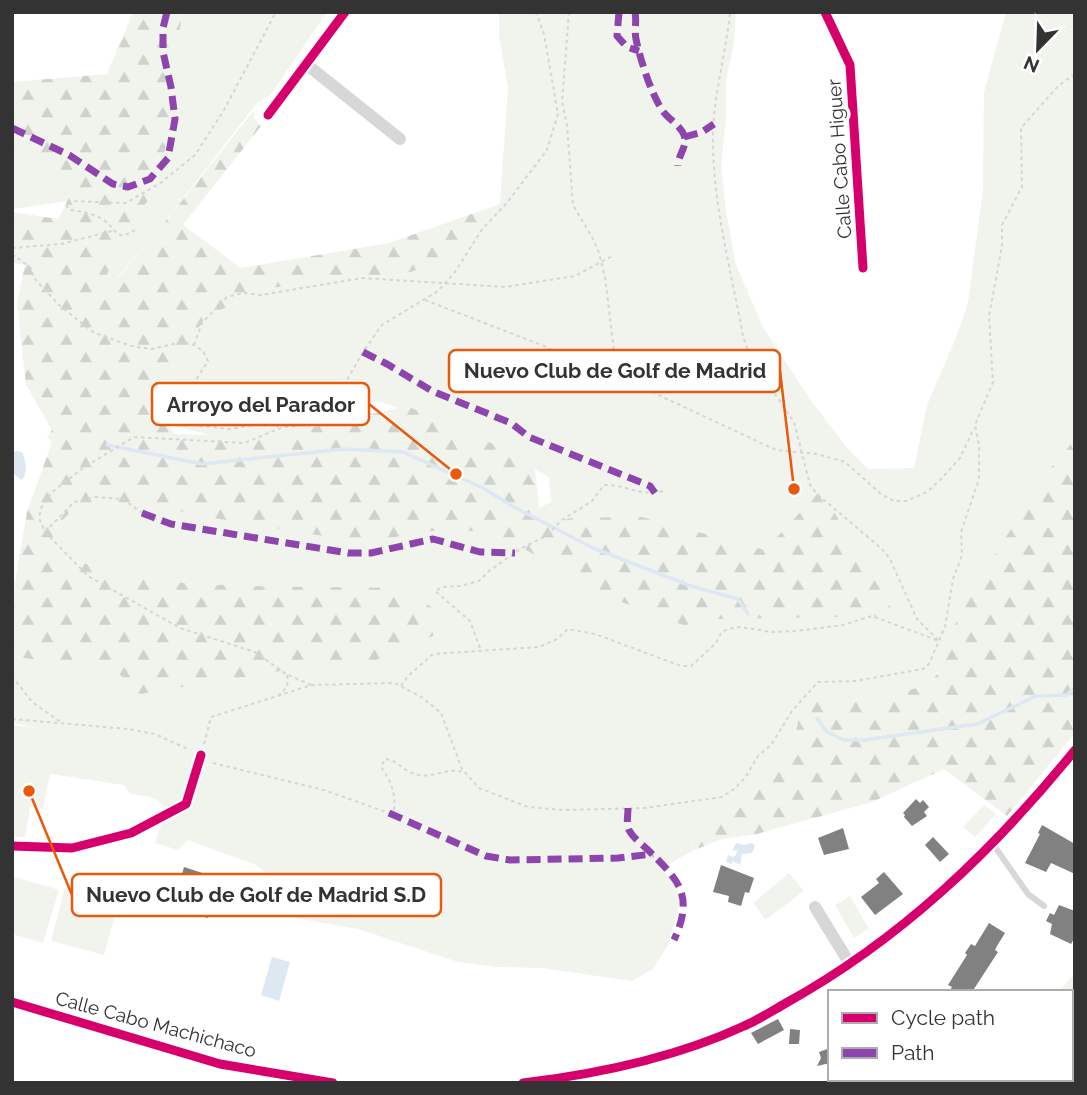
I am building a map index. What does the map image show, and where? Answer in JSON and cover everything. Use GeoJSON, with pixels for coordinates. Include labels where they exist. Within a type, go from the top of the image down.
{"type":"FeatureCollection","features":[{"type":"Feature","properties":{"kind":"street"},"geometry":{"type":"LineString","coordinates":[[268,115],[345,12]]}},
{"type":"Feature","properties":{"kind":"street","name":"Calle Cabo Higuer"},"geometry":{"type":"LineString","coordinates":[[825,12],[850,65],[863,268]]}},
{"type":"Feature","properties":{"kind":"street"},"geometry":{"type":"LineString","coordinates":[[306,64],[400,139]]}},
{"type":"Feature","properties":{"kind":"street"},"geometry":{"type":"LineString","coordinates":[[523,1083],[587,1075],[683,1049],[744,1026],[815,987],[932,902],[993,844],[1036,798],[1075,750]]}},
{"type":"Feature","properties":{"kind":"street"},"geometry":{"type":"LineString","coordinates":[[12,846],[72,848],[131,833],[186,804],[201,755]]}},
{"type":"Feature","properties":{"kind":"street"},"geometry":{"type":"LineString","coordinates":[[814,907],[850,964]]}},
{"type":"Feature","properties":{"kind":"street","name":"Calle Cabo Machichaco"},"geometry":{"type":"LineString","coordinates":[[12,1002],[220,1064],[334,1083]]}},
{"type":"Feature","properties":{"kind":"lane"},"geometry":{"type":"LineString","coordinates":[[993,844],[1028,894],[1044,906]]}},
{"type":"Feature","properties":{"kind":"path"},"geometry":{"type":"LineString","coordinates":[[135,230],[127,236],[113,231],[105,221],[70,210],[66,205],[68,201],[126,203],[162,183],[195,155],[218,119],[276,12]]}},
{"type":"Feature","properties":{"kind":"path"},"geometry":{"type":"LineString","coordinates":[[12,254],[31,268],[33,277],[59,305],[93,332],[131,346],[151,349],[182,342],[203,351],[208,361],[192,386],[169,405],[171,415],[177,422],[230,429],[264,423],[283,427],[298,426],[314,419],[331,408],[382,325],[424,300],[455,272],[483,228],[506,204],[547,150],[558,114],[544,34],[537,12]]}},
{"type":"Feature","properties":{"kind":"path"},"geometry":{"type":"LineString","coordinates":[[569,12],[562,102],[567,124],[573,205],[592,237],[605,277],[614,351],[623,380]]}},
{"type":"Feature","properties":{"kind":"path"},"geometry":{"type":"LineString","coordinates":[[730,12],[729,35],[717,96],[713,135],[716,187],[743,336],[750,357],[794,422],[810,485],[882,549],[890,559],[917,619],[939,641]]}},
{"type":"Feature","properties":{"kind":"path"},"geometry":{"type":"LineString","coordinates":[[424,300],[544,346],[572,361],[680,404],[776,450],[817,454],[845,462],[881,494],[894,501],[906,501],[927,492],[960,457],[993,382],[989,316],[1002,246],[1002,225],[1022,187],[1021,128],[1058,86],[1075,74]]}},
{"type":"Feature","properties":{"kind":"path"},"geometry":{"type":"LineString","coordinates":[[12,248],[61,244],[113,231]]}},
{"type":"Feature","properties":{"kind":"path"},"geometry":{"type":"LineString","coordinates":[[194,345],[202,323],[227,298],[243,293],[261,295],[362,278],[505,287],[575,276],[614,256]]}},
{"type":"Feature","properties":{"kind":"path"},"geometry":{"type":"LineString","coordinates":[[201,755],[211,717],[312,685],[395,683],[423,698],[440,713],[464,773],[479,789],[528,807],[564,810],[645,808],[722,797],[745,778],[758,756],[771,745],[787,718],[818,682],[855,681],[923,669],[929,664],[945,627],[953,579],[962,555],[961,532],[979,479],[979,445],[975,425]]}},
{"type":"Feature","properties":{"kind":"path"},"geometry":{"type":"LineString","coordinates":[[283,427],[244,443],[156,436],[134,437],[83,468],[51,493],[41,508],[39,518],[45,532],[88,576],[180,628],[255,652],[286,674],[312,685]]}},
{"type":"Feature","properties":{"kind":"path"},"geometry":{"type":"LineString","coordinates":[[480,649],[470,621],[435,592],[443,587],[479,581],[489,571],[592,502],[604,485],[613,484],[643,494],[663,491]]}},
{"type":"Feature","properties":{"kind":"path"},"geometry":{"type":"LineString","coordinates":[[45,532],[74,502],[96,497],[122,499],[142,513]]}},
{"type":"Feature","properties":{"kind":"path"},"geometry":{"type":"LineString","coordinates":[[401,686],[408,676],[433,654],[539,647],[557,639],[568,629],[579,630],[681,666],[691,666],[727,629],[796,631],[844,625],[872,616],[939,641]]}},
{"type":"Feature","properties":{"kind":"path"},"geometry":{"type":"LineString","coordinates":[[277,696],[287,688],[286,674]]}},
{"type":"Feature","properties":{"kind":"path"},"geometry":{"type":"LineString","coordinates":[[12,676],[32,702],[62,724]]}},
{"type":"Feature","properties":{"kind":"path"},"geometry":{"type":"LineString","coordinates":[[12,719],[128,729],[155,734],[201,755],[209,762],[324,790],[388,813],[394,810],[395,802],[391,782],[381,767],[385,759],[394,761],[405,772],[423,776],[455,769],[464,773]]}},
{"type":"Feature","properties":{"kind":"green space"},"geometry":{"type":"Polygon","coordinates":[[[133,12],[183,12],[174,60],[165,83],[171,121],[164,155],[148,201],[135,215],[120,242],[107,275],[117,279],[254,110],[255,119],[261,126],[183,225],[241,268],[389,243],[500,204],[456,258],[394,277],[354,276],[271,288],[206,316],[159,390],[164,415],[174,434],[275,436],[407,406],[534,462],[540,514],[527,530],[571,518],[642,517],[765,550],[821,490],[896,616],[714,619],[691,628],[619,601],[491,531],[424,531],[367,543],[207,517],[138,502],[76,506],[55,528],[62,558],[155,581],[238,586],[406,588],[434,609],[433,636],[376,660],[292,669],[140,694],[115,670],[17,657],[12,652],[12,600],[27,512],[52,442],[47,437],[52,430],[26,385],[17,303],[25,265],[12,263],[12,212],[58,219],[73,190],[64,171],[12,151],[12,82],[107,74],[133,12]]]}},
{"type":"Feature","properties":{"kind":"green space"},"geometry":{"type":"Polygon","coordinates":[[[183,12],[327,12],[271,94],[257,103],[154,236],[116,279],[107,275],[120,242],[135,215],[148,201],[164,155],[171,121],[165,83],[174,60],[183,12]]]}},
{"type":"Feature","properties":{"kind":"green space"},"geometry":{"type":"Polygon","coordinates":[[[499,12],[736,12],[734,43],[726,80],[726,119],[721,166],[736,265],[763,327],[781,355],[812,402],[848,449],[868,469],[914,468],[927,405],[968,303],[983,189],[984,92],[1006,12],[1075,12],[1075,427],[1071,444],[1049,470],[972,590],[945,645],[938,672],[926,686],[847,705],[829,695],[803,700],[794,740],[770,775],[743,806],[726,817],[690,821],[692,851],[661,869],[678,886],[680,905],[668,945],[653,969],[632,981],[542,968],[496,967],[458,962],[358,929],[295,918],[286,910],[272,879],[256,865],[188,840],[178,850],[155,843],[164,813],[163,807],[154,799],[131,794],[124,785],[50,774],[43,809],[30,807],[25,837],[12,837],[12,725],[38,728],[12,723],[12,652],[18,657],[115,670],[292,669],[376,660],[238,586],[155,581],[62,558],[55,528],[76,506],[138,502],[207,517],[367,543],[424,531],[491,531],[551,502],[549,477],[464,432],[378,401],[327,416],[276,451],[178,427],[166,420],[159,390],[206,316],[271,288],[354,276],[394,277],[456,258],[500,204],[508,88],[499,36],[499,12]]]}},
{"type":"Feature","properties":{"kind":"green space"},"geometry":{"type":"Polygon","coordinates":[[[12,151],[64,171],[73,190],[68,201],[12,209],[12,151]]]}},
{"type":"Feature","properties":{"kind":"green space"},"geometry":{"type":"Polygon","coordinates":[[[1075,427],[1075,733],[1007,816],[944,769],[872,802],[757,834],[722,839],[692,851],[690,821],[726,817],[743,806],[770,775],[794,740],[803,700],[817,694],[826,694],[847,704],[926,686],[938,673],[945,645],[972,590],[1049,470],[1071,444],[1075,427]]]}},
{"type":"Feature","properties":{"kind":"green space"},"geometry":{"type":"Polygon","coordinates":[[[984,805],[996,814],[975,837],[963,827],[984,805]]]}},
{"type":"Feature","properties":{"kind":"green space"},"geometry":{"type":"Polygon","coordinates":[[[789,873],[804,891],[765,919],[753,903],[789,873]]]}},
{"type":"Feature","properties":{"kind":"green space"},"geometry":{"type":"Polygon","coordinates":[[[12,876],[59,890],[43,943],[12,934],[12,876]]]}},
{"type":"Feature","properties":{"kind":"green space"},"geometry":{"type":"Polygon","coordinates":[[[65,887],[119,901],[104,955],[51,941],[65,887]]]}},
{"type":"Feature","properties":{"kind":"green space"},"geometry":{"type":"Polygon","coordinates":[[[850,896],[869,929],[854,938],[835,905],[850,896]]]}},
{"type":"Feature","properties":{"kind":"green space"},"geometry":{"type":"Polygon","coordinates":[[[1075,973],[1075,1083],[1035,1083],[1073,1081],[1073,990],[1061,990],[1075,973]]]}},
{"type":"Feature","properties":{"kind":"shaded area"},"geometry":{"type":"Polygon","coordinates":[[[22,452],[25,463],[22,480],[12,473],[12,453],[22,452]]]}},
{"type":"Feature","properties":{"kind":"shaded area"},"geometry":{"type":"Polygon","coordinates":[[[736,843],[752,843],[755,846],[752,853],[742,854],[740,865],[733,861],[731,864],[726,862],[728,855],[736,855],[737,850],[732,851],[736,843]]]}},
{"type":"Feature","properties":{"kind":"shaded area"},"geometry":{"type":"Polygon","coordinates":[[[272,957],[290,962],[279,1001],[261,995],[272,957]]]}},
{"type":"Feature","properties":{"kind":"building"},"geometry":{"type":"Polygon","coordinates":[[[916,799],[920,803],[923,800],[929,807],[924,812],[927,816],[912,826],[903,813],[916,799]]]}},
{"type":"Feature","properties":{"kind":"building"},"geometry":{"type":"Polygon","coordinates":[[[1042,825],[1075,844],[1075,874],[1051,863],[1046,872],[1025,863],[1042,825]]]}},
{"type":"Feature","properties":{"kind":"building"},"geometry":{"type":"Polygon","coordinates":[[[843,828],[849,849],[824,855],[818,838],[843,828]]]}},
{"type":"Feature","properties":{"kind":"building"},"geometry":{"type":"Polygon","coordinates":[[[933,837],[949,854],[940,862],[925,845],[933,837]]]}},
{"type":"Feature","properties":{"kind":"building"},"geometry":{"type":"Polygon","coordinates":[[[721,865],[754,878],[749,893],[745,892],[741,906],[728,902],[729,896],[713,892],[721,865]]]}},
{"type":"Feature","properties":{"kind":"building"},"geometry":{"type":"Polygon","coordinates":[[[184,867],[233,883],[224,907],[212,903],[208,918],[184,911],[186,904],[175,900],[184,867]]]}},
{"type":"Feature","properties":{"kind":"building"},"geometry":{"type":"Polygon","coordinates":[[[884,872],[903,894],[875,915],[861,897],[879,883],[876,879],[884,872]]]}},
{"type":"Feature","properties":{"kind":"building"},"geometry":{"type":"Polygon","coordinates":[[[1059,905],[1075,911],[1075,937],[1071,944],[1050,934],[1052,924],[1046,921],[1050,913],[1054,915],[1059,905]]]}},
{"type":"Feature","properties":{"kind":"building"},"geometry":{"type":"Polygon","coordinates":[[[989,923],[1005,933],[995,950],[998,952],[973,990],[950,990],[952,987],[948,985],[967,955],[965,953],[971,944],[975,946],[989,923]]]}},
{"type":"Feature","properties":{"kind":"building"},"geometry":{"type":"Polygon","coordinates":[[[778,1019],[784,1030],[758,1044],[751,1033],[778,1019]]]}},
{"type":"Feature","properties":{"kind":"building"},"geometry":{"type":"Polygon","coordinates":[[[790,1029],[800,1030],[799,1044],[789,1044],[790,1029]]]}},
{"type":"Feature","properties":{"kind":"building"},"geometry":{"type":"Polygon","coordinates":[[[828,1049],[828,1063],[817,1066],[821,1058],[819,1052],[828,1049]]]}},
{"type":"Feature","properties":{"kind":"waterway"},"geometry":{"type":"LineString","coordinates":[[107,445],[202,464],[343,449],[403,452],[481,487],[593,548],[691,586],[738,599],[748,614]]}},
{"type":"Feature","properties":{"kind":"waterway"},"geometry":{"type":"LineString","coordinates":[[817,718],[826,731],[843,740],[864,740],[977,724],[1036,696],[1067,695],[1075,688]]}},
{"type":"Feature","properties":{"kind":"marked path"},"geometry":{"type":"LineString","coordinates":[[12,128],[69,155],[113,184],[128,187],[150,179],[168,158],[175,119],[163,52],[163,28],[167,12]]}},
{"type":"Feature","properties":{"kind":"marked path"},"geometry":{"type":"LineString","coordinates":[[619,12],[617,36],[627,47],[639,51]]}},
{"type":"Feature","properties":{"kind":"marked path"},"geometry":{"type":"LineString","coordinates":[[635,12],[636,39],[650,85],[662,110],[684,135],[685,143],[678,166]]}},
{"type":"Feature","properties":{"kind":"marked path"},"geometry":{"type":"LineString","coordinates":[[684,137],[702,132],[714,124]]}},
{"type":"Feature","properties":{"kind":"marked path"},"geometry":{"type":"LineString","coordinates":[[363,352],[432,391],[511,423],[529,437],[650,486],[655,493]]}},
{"type":"Feature","properties":{"kind":"marked path"},"geometry":{"type":"LineString","coordinates":[[142,513],[171,524],[348,553],[371,553],[433,539],[480,552],[515,553]]}},
{"type":"Feature","properties":{"kind":"marked path"},"geometry":{"type":"LineString","coordinates":[[628,808],[629,830],[676,880],[680,890],[683,912],[674,940]]}},
{"type":"Feature","properties":{"kind":"marked path"},"geometry":{"type":"LineString","coordinates":[[389,813],[486,856],[510,860],[618,858],[653,854]]}},
{"type":"Feature","properties":{"kind":"cycle path"},"geometry":{"type":"LineString","coordinates":[[268,115],[345,12]]}},
{"type":"Feature","properties":{"kind":"cycle path"},"geometry":{"type":"LineString","coordinates":[[825,12],[850,65],[863,268]]}},
{"type":"Feature","properties":{"kind":"cycle path"},"geometry":{"type":"LineString","coordinates":[[523,1083],[608,1069],[691,1047],[754,1021],[828,978],[868,951],[943,891],[1011,823],[1075,750]]}},
{"type":"Feature","properties":{"kind":"cycle path"},"geometry":{"type":"LineString","coordinates":[[12,846],[72,848],[131,833],[186,804],[201,755]]}},
{"type":"Feature","properties":{"kind":"cycle path"},"geometry":{"type":"LineString","coordinates":[[12,1002],[220,1064],[333,1083]]}},
{"type":"Feature","properties":{"kind":"place","name":"Arroyo del Parador"},"geometry":{"type":"Point","coordinates":[456,474]}},
{"type":"Feature","properties":{"kind":"place","name":"Nuevo Club de Golf de Madrid"},"geometry":{"type":"Point","coordinates":[794,489]}},
{"type":"Feature","properties":{"kind":"place","name":"Nuevo Club de Golf de Madrid S.D"},"geometry":{"type":"Point","coordinates":[29,791]}}]}
